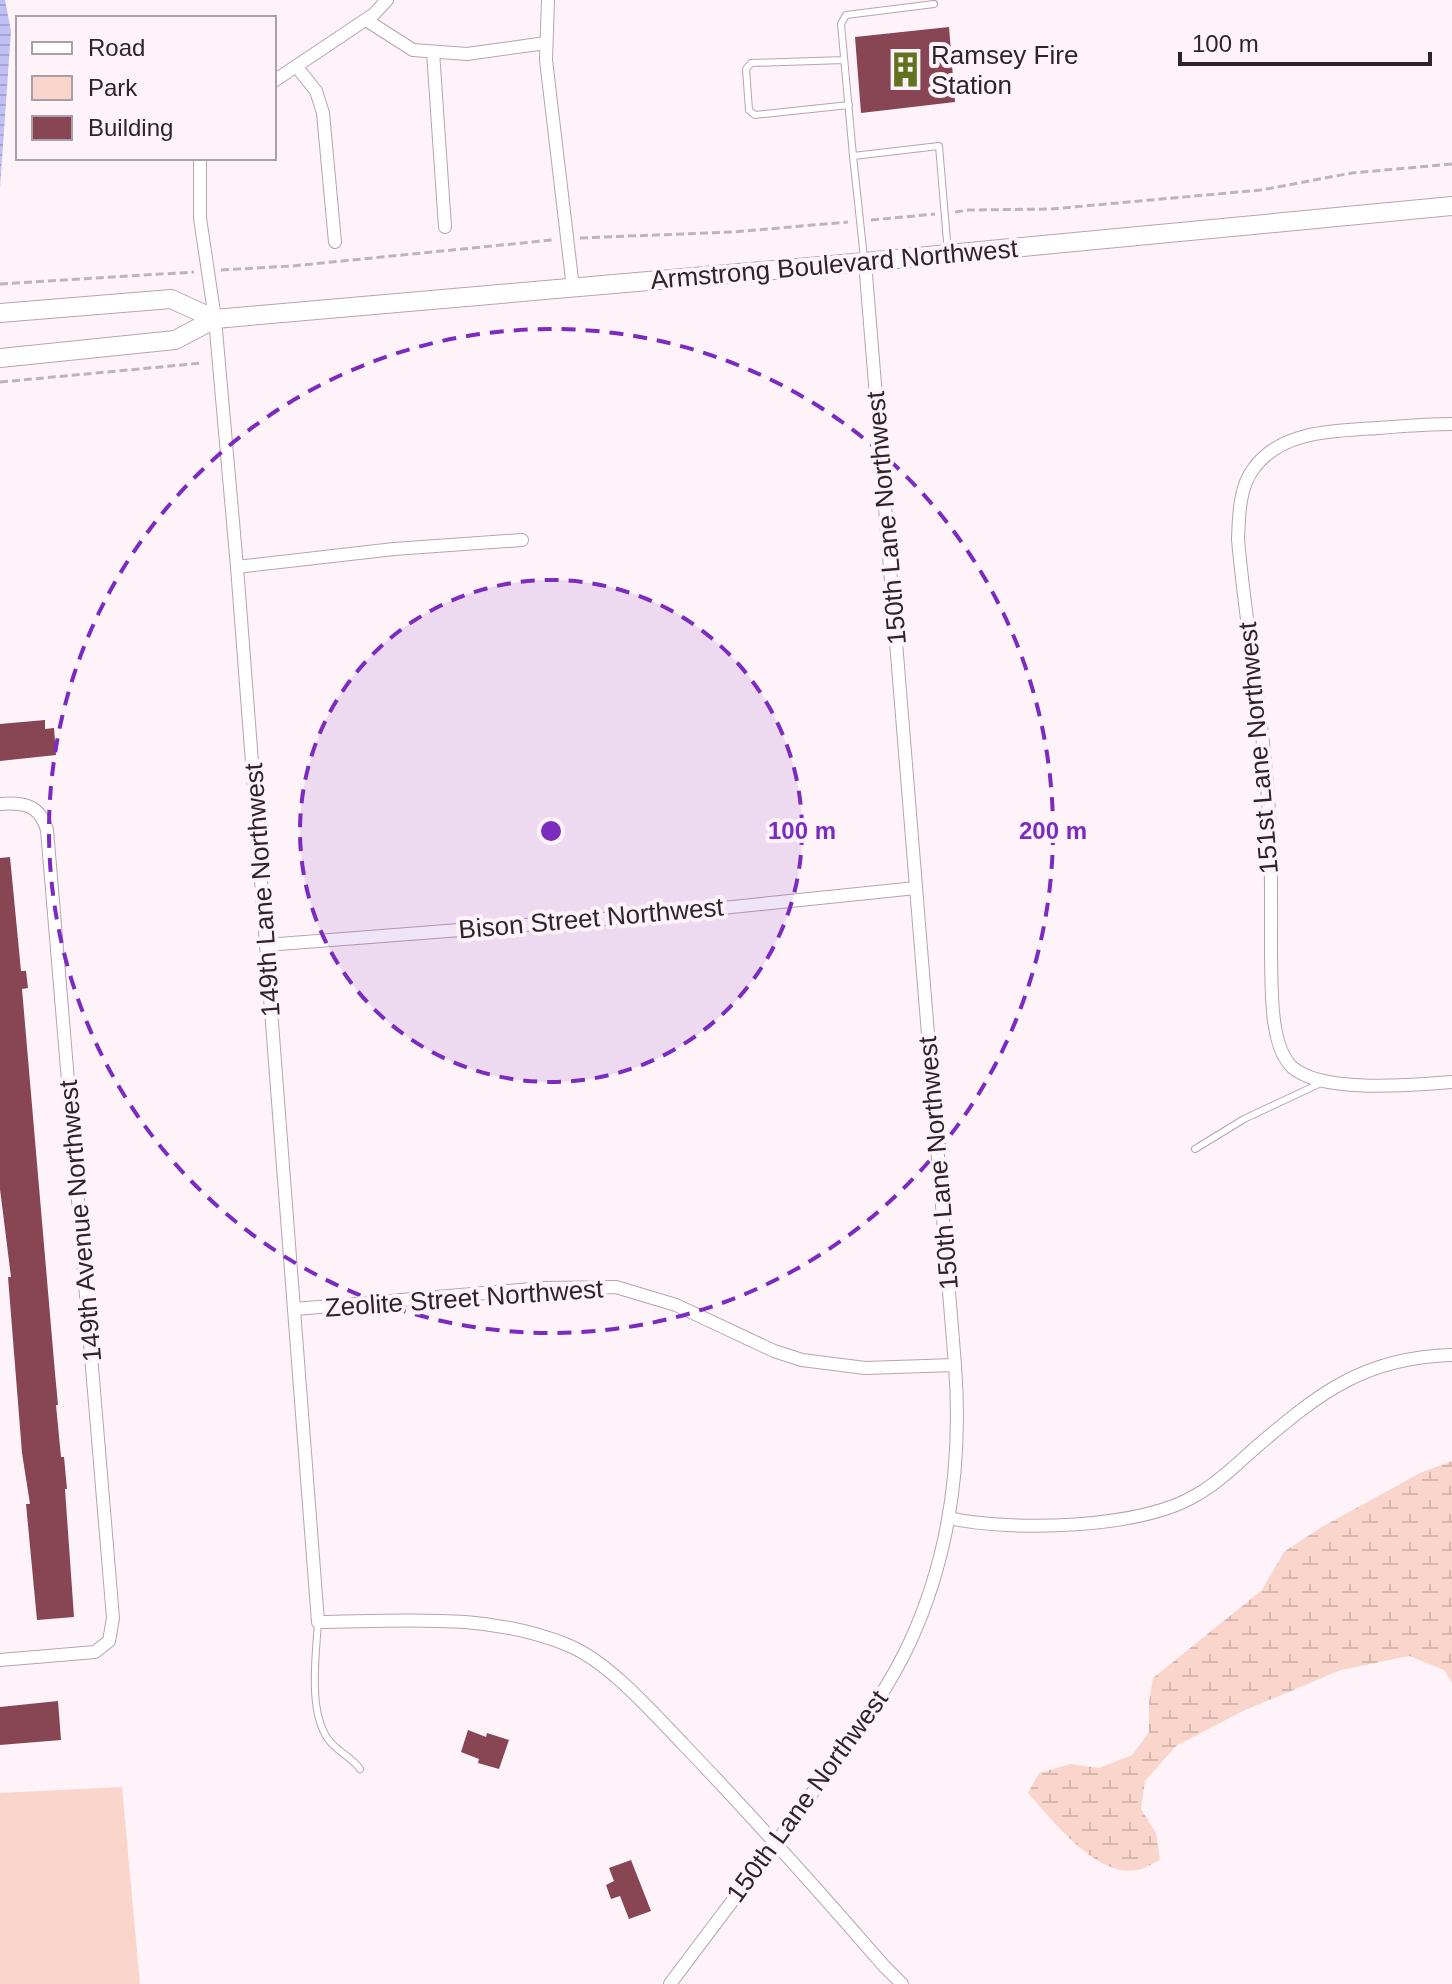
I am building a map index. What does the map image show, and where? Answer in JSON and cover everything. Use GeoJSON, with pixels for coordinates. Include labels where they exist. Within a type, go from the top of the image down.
{"type":"FeatureCollection","features":[{"type":"Feature","properties":{"kind":"main road","name":"Armstrong Boulevard Northwest"},"geometry":{"type":"LineString","coordinates":[[0,358],[175,340],[215,319],[1452,206]]}},
{"type":"Feature","properties":{"kind":"main road","name":"Armstrong Boulevard Northwest"},"geometry":{"type":"LineString","coordinates":[[0,313],[171,299],[215,319]]}},
{"type":"Feature","properties":{"kind":"street"},"geometry":{"type":"LineString","coordinates":[[276,80],[366,20],[387,0]]}},
{"type":"Feature","properties":{"kind":"street"},"geometry":{"type":"LineString","coordinates":[[548,0],[546,43],[573,288]]}},
{"type":"Feature","properties":{"kind":"street"},"geometry":{"type":"LineString","coordinates":[[366,20],[413,50],[467,54],[546,43]]}},
{"type":"Feature","properties":{"kind":"street"},"geometry":{"type":"LineString","coordinates":[[433,52],[445,227]]}},
{"type":"Feature","properties":{"kind":"street"},"geometry":{"type":"LineString","coordinates":[[296,66],[316,91],[323,113],[335,242]]}},
{"type":"Feature","properties":{"kind":"street","name":"149th Lane Northwest"},"geometry":{"type":"LineString","coordinates":[[200,160],[200,218],[215,319],[237,567],[318,1622]]}},
{"type":"Feature","properties":{"kind":"street","name":"150th Lane Northwest"},"geometry":{"type":"LineString","coordinates":[[670,1984],[777,1842],[894,1673],[921,1617],[949,1518],[956,1461],[955,1365],[865,262]]}},
{"type":"Feature","properties":{"kind":"street","name":"151st Lane Northwest"},"geometry":{"type":"LineString","coordinates":[[1452,424],[1307,435],[1281,444],[1252,470],[1245,485],[1239,512],[1238,539],[1267,784],[1272,1001],[1281,1053],[1306,1076],[1326,1080],[1388,1087],[1452,1082]]}},
{"type":"Feature","properties":{"kind":"street"},"geometry":{"type":"LineString","coordinates":[[237,567],[394,549],[522,540]]}},
{"type":"Feature","properties":{"kind":"street","name":"149th Avenue Northwest"},"geometry":{"type":"LineString","coordinates":[[0,804],[17,802],[32,805],[44,818],[47,830],[113,1618],[109,1641],[95,1652],[0,1660]]}},
{"type":"Feature","properties":{"kind":"street","name":"Bison Street Northwest"},"geometry":{"type":"LineString","coordinates":[[266,945],[654,915],[916,888]]}},
{"type":"Feature","properties":{"kind":"street","name":"Zeolite Street Northwest"},"geometry":{"type":"LineString","coordinates":[[295,1309],[544,1288],[616,1287],[676,1305],[774,1351],[802,1360],[865,1368],[955,1365]]}},
{"type":"Feature","properties":{"kind":"street"},"geometry":{"type":"LineString","coordinates":[[949,1518],[972,1523],[1072,1524],[1127,1519],[1174,1507],[1222,1477],[1313,1399],[1344,1380],[1396,1362],[1431,1355],[1452,1355]]}},
{"type":"Feature","properties":{"kind":"street"},"geometry":{"type":"LineString","coordinates":[[318,1622],[477,1621],[571,1646],[602,1666],[655,1715],[777,1842],[902,1984]]}},
{"type":"Feature","properties":{"kind":"lane"},"geometry":{"type":"LineString","coordinates":[[865,262],[841,24],[846,15],[934,4]]}},
{"type":"Feature","properties":{"kind":"lane"},"geometry":{"type":"LineString","coordinates":[[844,60],[751,63],[746,69],[749,110],[755,115],[849,105]]}},
{"type":"Feature","properties":{"kind":"lane"},"geometry":{"type":"LineString","coordinates":[[853,156],[939,146],[948,254]]}},
{"type":"Feature","properties":{"kind":"lane"},"geometry":{"type":"LineString","coordinates":[[1195,1149],[1244,1119],[1326,1080]]}},
{"type":"Feature","properties":{"kind":"lane"},"geometry":{"type":"LineString","coordinates":[[318,1622],[315,1686],[321,1725],[329,1741],[360,1769]]}},
{"type":"Feature","properties":{"kind":"path"},"geometry":{"type":"LineString","coordinates":[[0,284],[292,266],[568,239],[733,232],[969,210],[1051,209],[1261,190],[1352,173],[1452,164]]}},
{"type":"Feature","properties":{"kind":"path"},"geometry":{"type":"LineString","coordinates":[[0,382],[218,361]]}},
{"type":"Feature","properties":{"kind":"green space"},"geometry":{"type":"Polygon","coordinates":[[[1452,1461],[1452,1683],[1444,1670],[1409,1656],[1341,1670],[1243,1711],[1176,1746],[1145,1781],[1141,1809],[1156,1833],[1160,1860],[1140,1869],[1122,1870],[1091,1856],[1062,1831],[1028,1793],[1039,1773],[1070,1764],[1099,1768],[1132,1755],[1149,1732],[1153,1678],[1262,1590],[1284,1552],[1320,1528],[1420,1473],[1452,1461]]]}},
{"type":"Feature","properties":{"kind":"green space"},"geometry":{"type":"Polygon","coordinates":[[[122,1787],[140,1984],[0,1984],[0,1793],[122,1787]]]}},
{"type":"Feature","properties":{"kind":"water"},"geometry":{"type":"Polygon","coordinates":[[[0,0],[5,0],[11,31],[0,188],[0,0]]]}},
{"type":"Feature","properties":{"kind":"building","name":"Ramsey Fire Station"},"geometry":{"type":"Polygon","coordinates":[[[949,27],[955,102],[861,113],[855,37],[949,27]]]}},
{"type":"Feature","properties":{"kind":"building"},"geometry":{"type":"Polygon","coordinates":[[[45,720],[45,729],[54,728],[56,755],[0,761],[0,724],[45,720]]]}},
{"type":"Feature","properties":{"kind":"building"},"geometry":{"type":"Polygon","coordinates":[[[10,857],[21,971],[26,971],[28,988],[22,989],[56,1405],[67,1489],[74,1617],[37,1620],[26,1504],[30,1504],[22,1453],[8,1277],[11,1277],[0,1189],[0,858],[10,857]]]}},
{"type":"Feature","properties":{"kind":"building"},"geometry":{"type":"Polygon","coordinates":[[[58,1701],[61,1740],[0,1745],[0,1707],[58,1701]]]}},
{"type":"Feature","properties":{"kind":"building"},"geometry":{"type":"Polygon","coordinates":[[[468,1730],[486,1737],[487,1733],[509,1740],[499,1769],[478,1763],[479,1759],[461,1752],[468,1730]]]}},
{"type":"Feature","properties":{"kind":"building"},"geometry":{"type":"Polygon","coordinates":[[[631,1860],[651,1911],[629,1919],[620,1896],[611,1899],[606,1885],[614,1881],[609,1868],[631,1860]]]}},
{"type":"Feature","properties":{"kind":"place","name":"Ramsey Fire Station"},"geometry":{"type":"Point","coordinates":[905,70]}}]}
